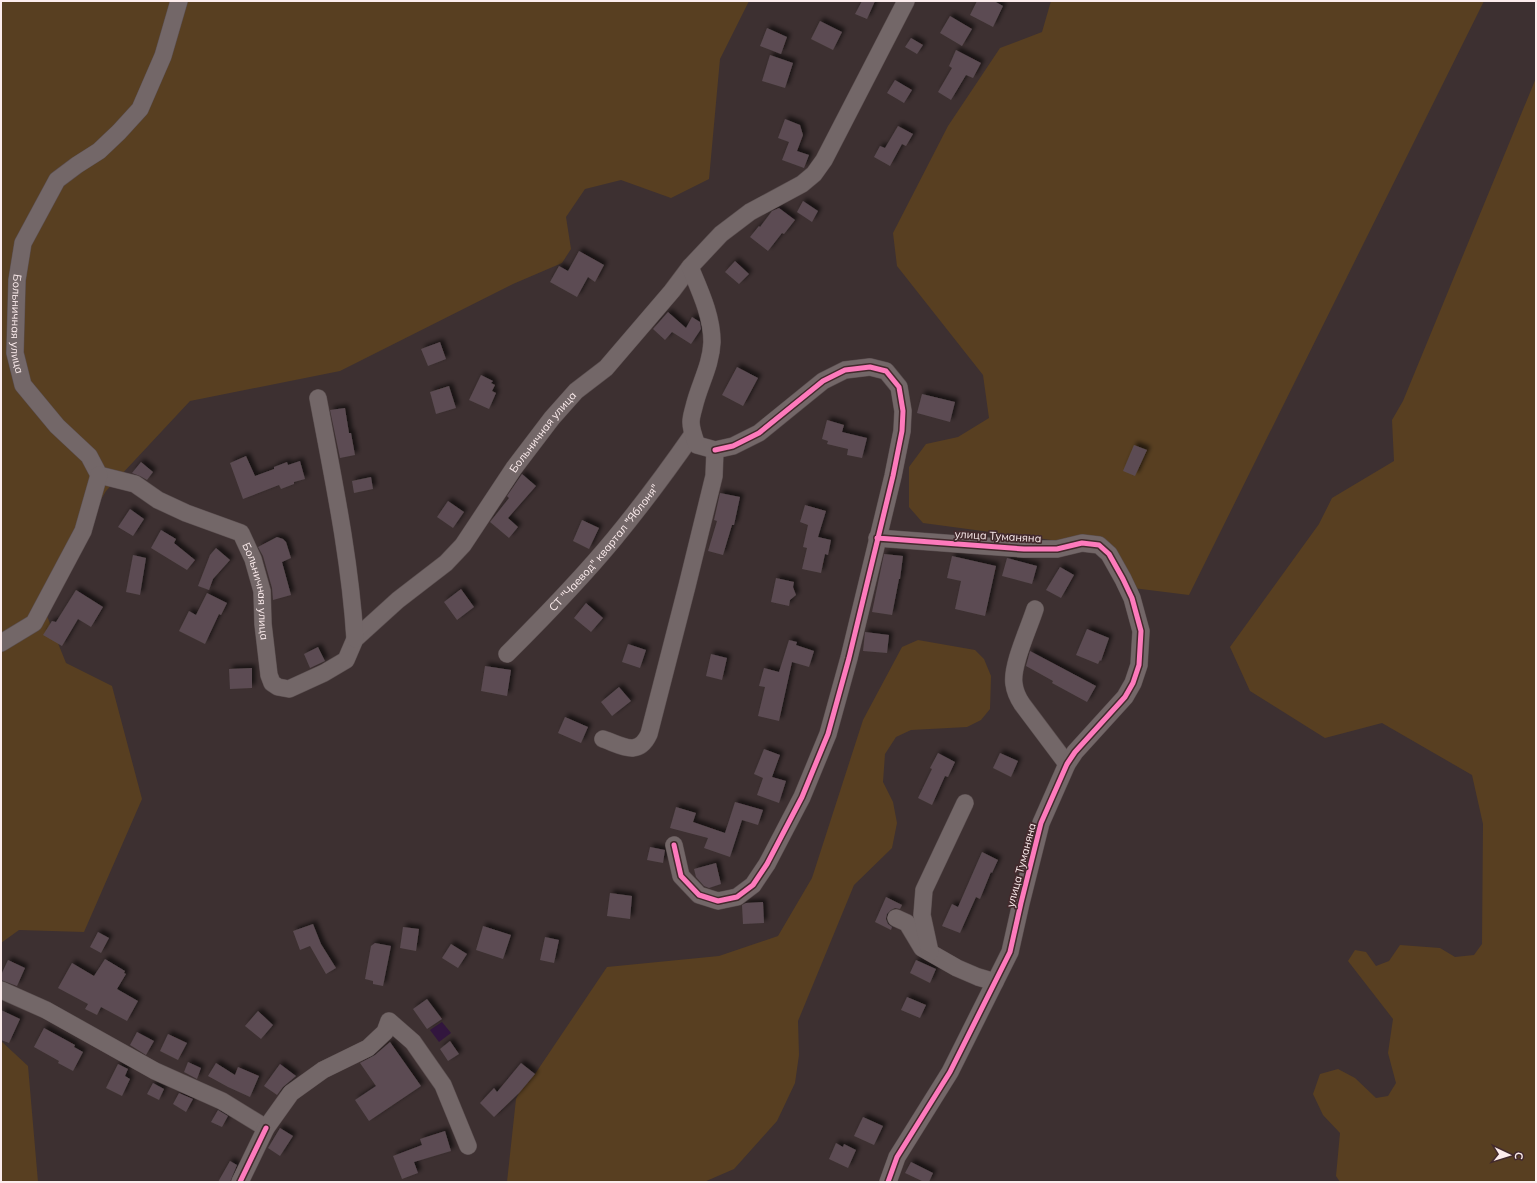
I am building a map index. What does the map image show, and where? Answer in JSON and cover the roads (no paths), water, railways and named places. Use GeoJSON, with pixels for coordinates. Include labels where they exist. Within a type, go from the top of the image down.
{"type":"FeatureCollection","features":[{"type":"Feature","properties":{"kind":"street","name":"Больничная улица"},"geometry":{"type":"LineString","coordinates":[[179,1],[163,56],[140,109],[99,151],[76,165],[57,180],[23,243],[17,280],[15,353],[23,385],[58,426],[89,456],[99,475],[135,484],[158,500],[186,513],[242,533],[253,559],[262,591],[263,624],[269,675],[272,683],[278,687],[288,689],[324,673],[346,660],[356,639],[398,600],[446,564],[463,545],[514,468],[552,418],[576,392],[606,368],[672,291],[690,267],[721,234],[750,212],[802,184],[814,174],[824,160],[906,1]]}},
{"type":"Feature","properties":{"kind":"street"},"geometry":{"type":"LineString","coordinates":[[674,846],[681,876],[699,895],[718,901],[737,897],[753,885],[767,864],[802,797],[828,734],[849,658],[893,476],[902,431],[903,418],[899,388],[886,371],[870,367],[845,370],[823,381],[758,433],[732,446],[715,450],[697,445],[692,434],[691,420],[696,400],[709,366],[712,343],[711,324],[690,267]]}},
{"type":"Feature","properties":{"kind":"street"},"geometry":{"type":"LineString","coordinates":[[318,398],[341,519],[353,605],[356,639]]}},
{"type":"Feature","properties":{"kind":"street","name":"СТ \"Чаевод\" квартал \"Яблоня\""},"geometry":{"type":"LineString","coordinates":[[507,654],[552,609],[614,539],[672,463],[692,434]]}},
{"type":"Feature","properties":{"kind":"street"},"geometry":{"type":"LineString","coordinates":[[603,739],[629,748],[638,748],[645,743],[649,734],[714,476],[715,450]]}},
{"type":"Feature","properties":{"kind":"street"},"geometry":{"type":"LineString","coordinates":[[1,642],[34,623],[83,531],[99,475]]}},
{"type":"Feature","properties":{"kind":"street","name":"улица Туманяна"},"geometry":{"type":"LineString","coordinates":[[877,538],[1024,549],[1057,549],[1082,543],[1099,544],[1109,554],[1132,598],[1141,631],[1139,665],[1133,683],[1125,697],[1075,752],[1067,764],[1041,823],[1010,952],[950,1072],[897,1157],[888,1182]]}},
{"type":"Feature","properties":{"kind":"street"},"geometry":{"type":"LineString","coordinates":[[1035,609],[1014,671],[1016,694],[1067,764]]}},
{"type":"Feature","properties":{"kind":"street"},"geometry":{"type":"LineString","coordinates":[[930,952],[922,915],[924,890],[966,802]]}},
{"type":"Feature","properties":{"kind":"street"},"geometry":{"type":"LineString","coordinates":[[896,918],[907,923],[922,948],[957,968],[995,982]]}},
{"type":"Feature","properties":{"kind":"street"},"geometry":{"type":"LineString","coordinates":[[1,990],[46,1010],[155,1071],[222,1101],[266,1128]]}},
{"type":"Feature","properties":{"kind":"street"},"geometry":{"type":"LineString","coordinates":[[240,1182],[266,1128],[291,1094],[323,1070],[368,1048],[385,1032],[389,1021],[413,1042],[443,1085],[468,1146]]}}]}
